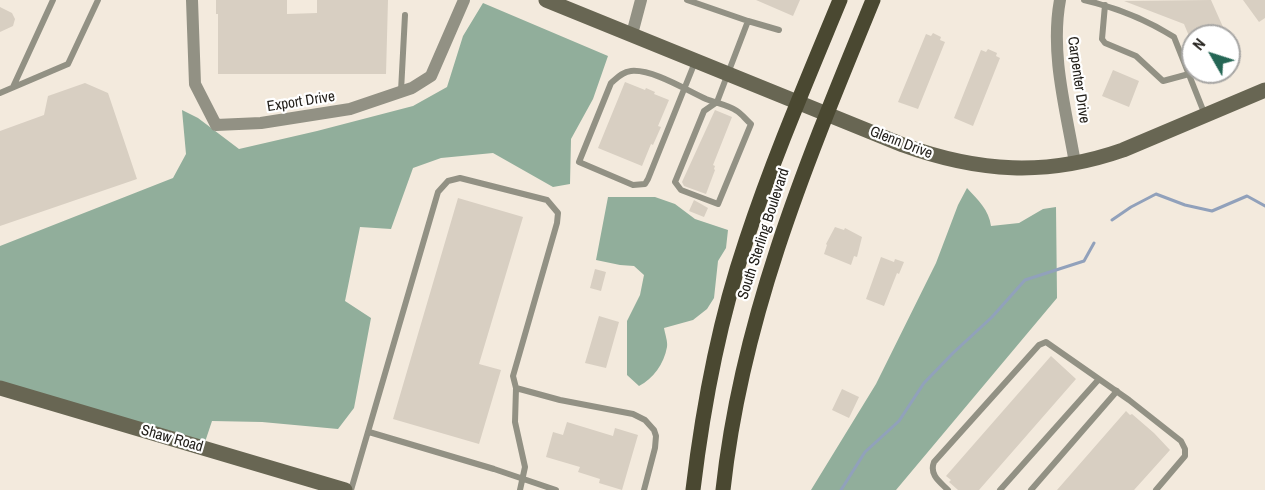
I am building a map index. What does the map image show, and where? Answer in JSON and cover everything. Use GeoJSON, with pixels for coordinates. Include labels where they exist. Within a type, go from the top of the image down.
{"type":"FeatureCollection","features":[{"type":"Feature","properties":{"kind":"main road","name":"South Sterling Boulevard"},"geometry":{"type":"LineString","coordinates":[[693,490],[709,384],[733,287],[761,198],[797,102],[840,0]]}},
{"type":"Feature","properties":{"kind":"main road","name":"South Sterling Boulevard"},"geometry":{"type":"LineString","coordinates":[[723,490],[731,432],[757,313],[789,209],[873,0]]}},
{"type":"Feature","properties":{"kind":"street","name":"Export Drive"},"geometry":{"type":"LineString","coordinates":[[192,0],[195,84],[216,125],[261,123],[350,109],[412,88],[431,76],[464,0]]}},
{"type":"Feature","properties":{"kind":"street","name":"Glenn Drive"},"geometry":{"type":"LineString","coordinates":[[546,0],[903,145],[957,163],[1026,169],[1075,163],[1121,151],[1265,90]]}},
{"type":"Feature","properties":{"kind":"street"},"geometry":{"type":"LineString","coordinates":[[632,34],[641,0]]}},
{"type":"Feature","properties":{"kind":"street","name":"Carpenter Drive"},"geometry":{"type":"LineString","coordinates":[[1060,0],[1056,46],[1075,163]]}},
{"type":"Feature","properties":{"kind":"street","name":"Shaw Road"},"geometry":{"type":"LineString","coordinates":[[0,388],[345,490]]}},
{"type":"Feature","properties":{"kind":"lane"},"geometry":{"type":"LineString","coordinates":[[13,88],[53,0]]}},
{"type":"Feature","properties":{"kind":"lane"},"geometry":{"type":"LineString","coordinates":[[0,93],[68,64],[98,0]]}},
{"type":"Feature","properties":{"kind":"lane"},"geometry":{"type":"LineString","coordinates":[[687,0],[779,30]]}},
{"type":"Feature","properties":{"kind":"lane"},"geometry":{"type":"LineString","coordinates":[[1084,0],[1105,5],[1163,30],[1174,37],[1181,54]]}},
{"type":"Feature","properties":{"kind":"lane"},"geometry":{"type":"LineString","coordinates":[[1105,5],[1102,39],[1105,43],[1136,56],[1163,81],[1181,76]]}},
{"type":"Feature","properties":{"kind":"lane"},"geometry":{"type":"LineString","coordinates":[[401,92],[405,15]]}},
{"type":"Feature","properties":{"kind":"lane"},"geometry":{"type":"LineString","coordinates":[[695,60],[685,88],[648,180],[645,184],[633,185],[579,162],[611,83],[620,75],[630,71],[648,74],[685,88],[708,100],[717,102],[737,111],[751,124],[718,204],[681,190],[675,182],[704,111],[717,102],[748,21]]}},
{"type":"Feature","properties":{"kind":"lane"},"geometry":{"type":"LineString","coordinates":[[1193,84],[1206,115]]}},
{"type":"Feature","properties":{"kind":"lane"},"geometry":{"type":"LineString","coordinates":[[351,490],[438,192],[442,186],[453,179],[466,178],[547,200],[558,213],[513,376],[516,388],[515,422],[525,467],[520,490]]}},
{"type":"Feature","properties":{"kind":"lane"},"geometry":{"type":"LineString","coordinates":[[948,490],[936,479],[932,467],[934,462],[1043,342],[1050,344],[1099,379],[1181,441],[1185,449],[1185,456],[1156,490]]}},
{"type":"Feature","properties":{"kind":"lane"},"geometry":{"type":"LineString","coordinates":[[1000,490],[1099,379]]}},
{"type":"Feature","properties":{"kind":"lane"},"geometry":{"type":"LineString","coordinates":[[516,388],[560,400],[633,414],[645,420],[656,436],[644,490]]}},
{"type":"Feature","properties":{"kind":"lane"},"geometry":{"type":"LineString","coordinates":[[1031,490],[1117,392]]}},
{"type":"Feature","properties":{"kind":"lane"},"geometry":{"type":"LineString","coordinates":[[369,432],[556,490]]}},
{"type":"Feature","properties":{"kind":"green space"},"geometry":{"type":"Polygon","coordinates":[[[483,3],[608,56],[593,99],[571,139],[570,184],[553,187],[493,153],[441,158],[413,168],[391,229],[360,227],[345,301],[371,318],[354,408],[338,429],[262,422],[212,421],[203,448],[0,388],[0,246],[173,178],[186,154],[182,110],[198,118],[239,149],[413,106],[447,87],[463,36],[483,3]]]}},
{"type":"Feature","properties":{"kind":"green space"},"geometry":{"type":"Polygon","coordinates":[[[967,188],[985,210],[991,226],[1019,223],[1043,209],[1056,207],[1057,298],[896,490],[811,490],[876,384],[936,263],[958,205],[967,188]]]}},
{"type":"Feature","properties":{"kind":"green space"},"geometry":{"type":"Polygon","coordinates":[[[608,197],[655,197],[675,204],[695,219],[728,230],[726,248],[718,261],[714,298],[707,309],[693,320],[664,328],[667,345],[661,365],[639,386],[627,375],[627,321],[640,295],[644,275],[634,266],[596,260],[608,197]]]}},
{"type":"Feature","properties":{"kind":"building"},"geometry":{"type":"Polygon","coordinates":[[[216,0],[287,0],[287,14],[317,13],[317,0],[388,0],[386,74],[218,74],[216,0]]]}},
{"type":"Feature","properties":{"kind":"building"},"geometry":{"type":"Polygon","coordinates":[[[756,0],[800,0],[793,16],[756,0]]]}},
{"type":"Feature","properties":{"kind":"building"},"geometry":{"type":"Polygon","coordinates":[[[1211,0],[1222,24],[1184,24],[1124,1],[1211,0]]]}},
{"type":"Feature","properties":{"kind":"building"},"geometry":{"type":"Polygon","coordinates":[[[1243,0],[1265,0],[1265,18],[1259,22],[1243,0]]]}},
{"type":"Feature","properties":{"kind":"building"},"geometry":{"type":"Polygon","coordinates":[[[0,7],[12,13],[15,19],[13,26],[0,32],[0,7]]]}},
{"type":"Feature","properties":{"kind":"building"},"geometry":{"type":"Polygon","coordinates":[[[933,33],[945,42],[918,109],[898,102],[926,34],[931,36],[933,33]]]}},
{"type":"Feature","properties":{"kind":"building"},"geometry":{"type":"Polygon","coordinates":[[[988,49],[997,53],[996,56],[1000,58],[973,126],[954,118],[981,50],[986,52],[988,49]]]}},
{"type":"Feature","properties":{"kind":"building"},"geometry":{"type":"Polygon","coordinates":[[[1113,70],[1139,81],[1129,107],[1102,96],[1113,70]]]}},
{"type":"Feature","properties":{"kind":"building"},"geometry":{"type":"Polygon","coordinates":[[[625,82],[645,90],[646,88],[669,100],[658,126],[661,127],[642,166],[598,148],[625,82]]]}},
{"type":"Feature","properties":{"kind":"building"},"geometry":{"type":"Polygon","coordinates":[[[85,83],[108,93],[137,179],[0,226],[0,131],[44,115],[48,96],[85,83]]]}},
{"type":"Feature","properties":{"kind":"building"},"geometry":{"type":"Polygon","coordinates":[[[715,110],[732,117],[713,165],[715,170],[706,194],[684,186],[682,182],[715,110]]]}},
{"type":"Feature","properties":{"kind":"building"},"geometry":{"type":"Polygon","coordinates":[[[458,198],[523,217],[479,364],[501,370],[479,444],[393,419],[458,198]]]}},
{"type":"Feature","properties":{"kind":"building"},"geometry":{"type":"Polygon","coordinates":[[[694,200],[708,208],[704,217],[689,211],[694,200]]]}},
{"type":"Feature","properties":{"kind":"building"},"geometry":{"type":"Polygon","coordinates":[[[835,227],[844,230],[845,228],[862,237],[857,257],[854,256],[851,265],[824,254],[826,244],[835,227]]]}},
{"type":"Feature","properties":{"kind":"building"},"geometry":{"type":"Polygon","coordinates":[[[881,257],[894,262],[895,259],[904,262],[899,274],[897,273],[884,306],[866,299],[881,257]]]}},
{"type":"Feature","properties":{"kind":"building"},"geometry":{"type":"Polygon","coordinates":[[[595,269],[606,272],[601,291],[590,288],[595,269]]]}},
{"type":"Feature","properties":{"kind":"building"},"geometry":{"type":"Polygon","coordinates":[[[599,316],[619,322],[606,368],[585,363],[599,316]]]}},
{"type":"Feature","properties":{"kind":"building"},"geometry":{"type":"Polygon","coordinates":[[[1051,356],[1076,379],[979,490],[958,490],[946,476],[1051,356]]]}},
{"type":"Feature","properties":{"kind":"building"},"geometry":{"type":"Polygon","coordinates":[[[842,389],[859,397],[849,418],[832,410],[842,389]]]}},
{"type":"Feature","properties":{"kind":"building"},"geometry":{"type":"Polygon","coordinates":[[[1126,411],[1154,433],[1170,450],[1134,490],[1057,490],[1126,411]]]}},
{"type":"Feature","properties":{"kind":"building"},"geometry":{"type":"Polygon","coordinates":[[[567,422],[613,436],[615,428],[638,435],[622,490],[599,483],[600,479],[578,472],[580,467],[546,457],[553,432],[563,435],[567,422]]]}},
{"type":"Feature","properties":{"kind":"waterway"},"geometry":{"type":"LineString","coordinates":[[1112,220],[1156,194],[1185,205],[1212,211],[1247,196],[1265,206]]}},
{"type":"Feature","properties":{"kind":"waterway"},"geometry":{"type":"LineString","coordinates":[[841,490],[865,452],[899,421],[924,383],[992,317],[1025,280],[1084,261],[1094,243]]}}]}
